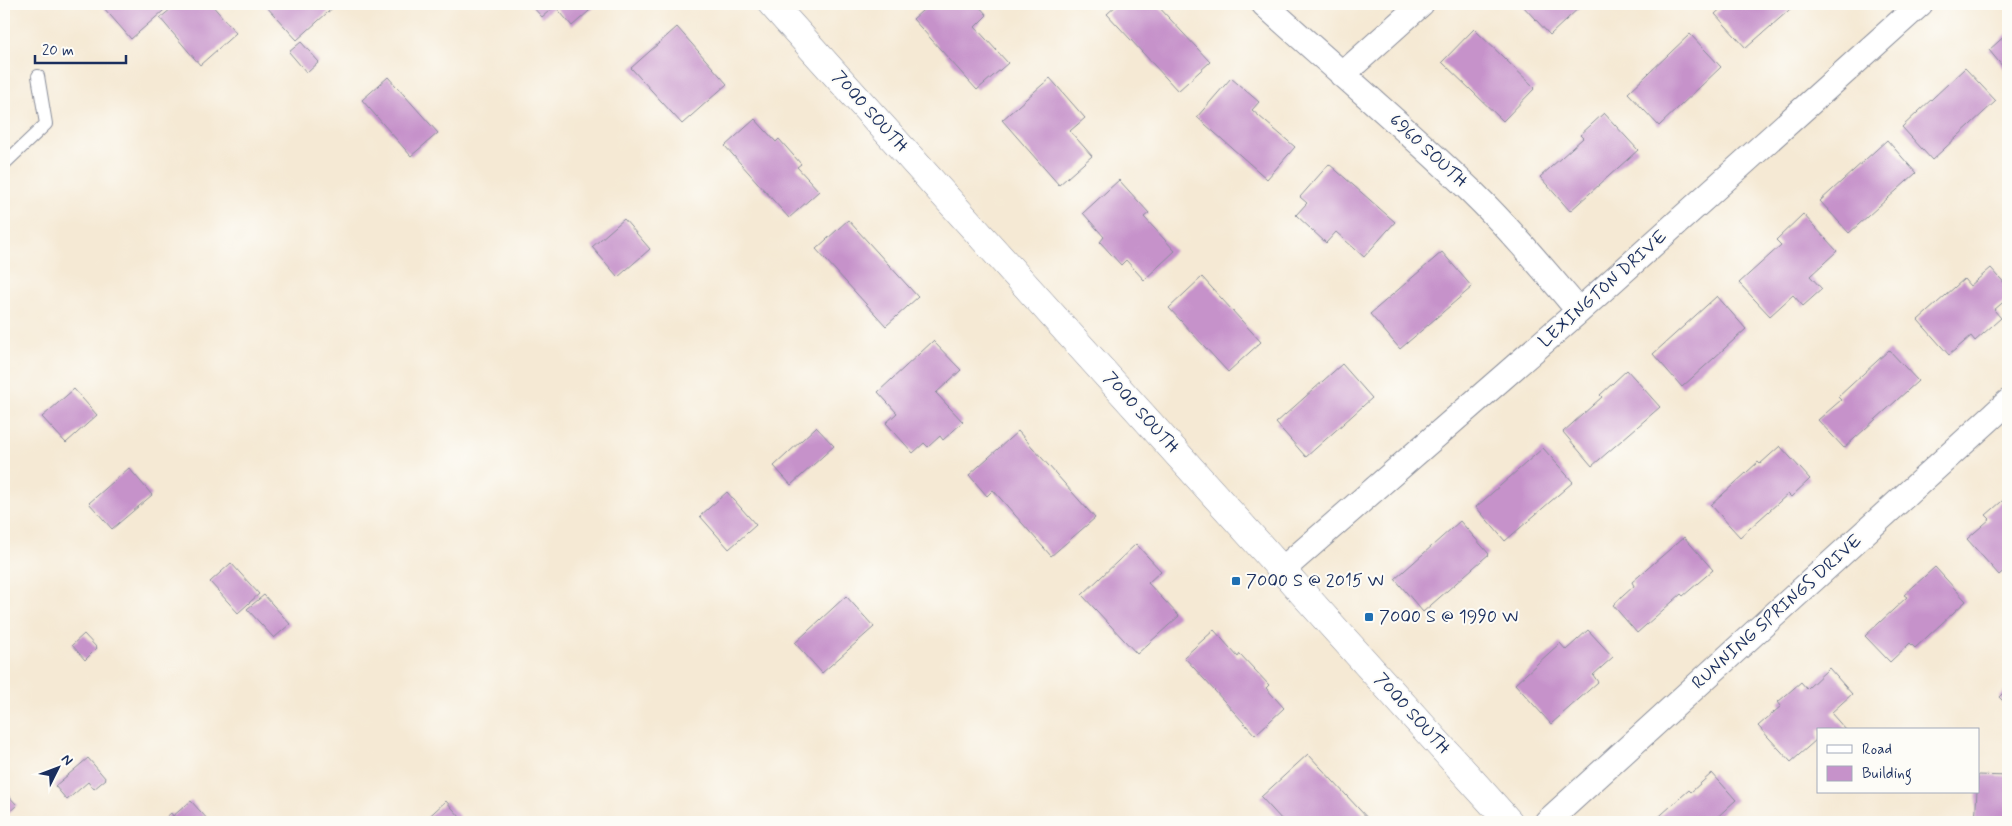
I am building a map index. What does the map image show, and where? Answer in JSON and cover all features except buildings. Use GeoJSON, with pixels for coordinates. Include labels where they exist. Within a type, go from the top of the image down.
{"type":"FeatureCollection","features":[{"type":"Feature","properties":{"kind":"main road","name":"7000 SOUTH"},"geometry":{"type":"LineString","coordinates":[[772,4],[1509,822]]}},
{"type":"Feature","properties":{"kind":"street","name":"6960 SOUTH"},"geometry":{"type":"LineString","coordinates":[[1264,4],[1377,104],[1474,194],[1579,311]]}},
{"type":"Feature","properties":{"kind":"street"},"geometry":{"type":"LineString","coordinates":[[1342,75],[1421,4]]}},
{"type":"Feature","properties":{"kind":"street","name":"LEXINGTON DRIVE"},"geometry":{"type":"LineString","coordinates":[[1282,570],[1579,311],[1920,4]]}},
{"type":"Feature","properties":{"kind":"street","name":"RUNNING SPRINGS DRIVE"},"geometry":{"type":"LineString","coordinates":[[1546,822],[2008,402]]}},
{"type":"Feature","properties":{"kind":"lane"},"geometry":{"type":"LineString","coordinates":[[4,164],[46,124],[38,76]]}},
{"type":"Feature","properties":{"kind":"place","name":"7000 S @ 2015 W"},"geometry":{"type":"Point","coordinates":[1236,581]}},
{"type":"Feature","properties":{"kind":"place","name":"7000 S @ 1990 W"},"geometry":{"type":"Point","coordinates":[1369,617]}}]}
